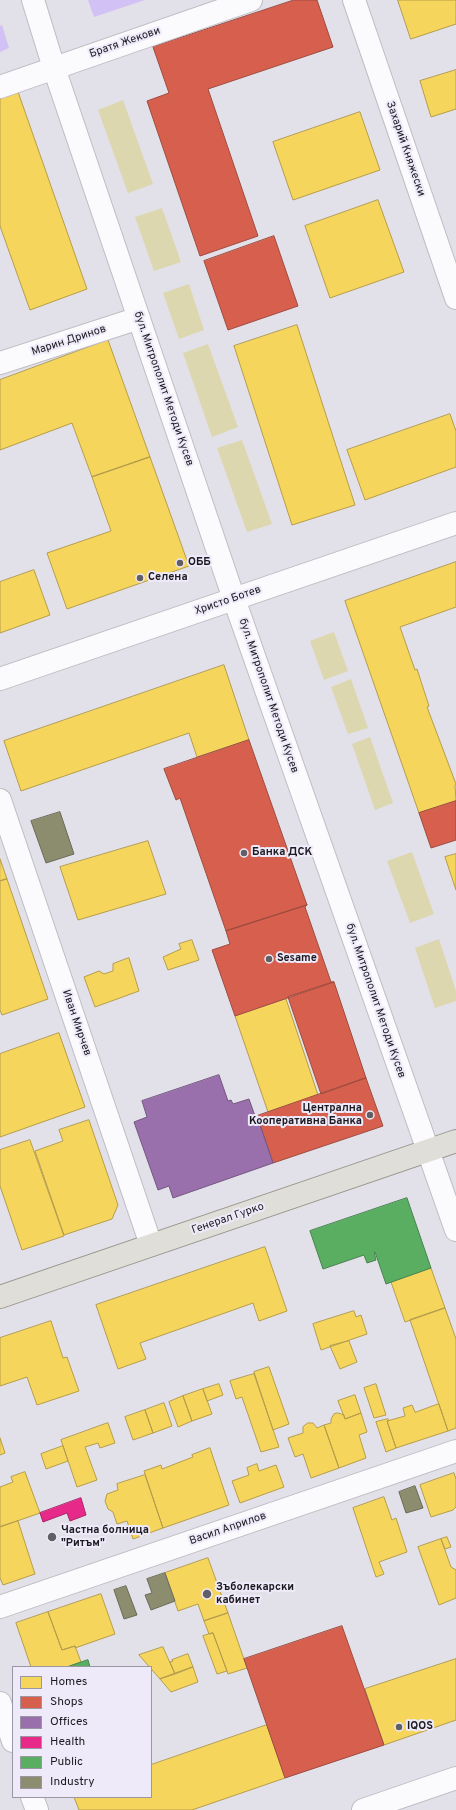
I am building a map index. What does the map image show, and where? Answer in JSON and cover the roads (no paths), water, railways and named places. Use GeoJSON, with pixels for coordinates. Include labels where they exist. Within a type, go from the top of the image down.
{"type":"FeatureCollection","features":[{"type":"Feature","properties":{"kind":"main road","name":"Генерал Гурко"},"geometry":{"type":"LineString","coordinates":[[0,1297],[456,1141]]}},
{"type":"Feature","properties":{"kind":"street","name":"бул. Митрополит Методи Кусев"},"geometry":{"type":"LineString","coordinates":[[33,0],[54,68],[234,599],[456,1230]]}},
{"type":"Feature","properties":{"kind":"street","name":"Братя Жекови"},"geometry":{"type":"LineString","coordinates":[[0,87],[251,0]]}},
{"type":"Feature","properties":{"kind":"street","name":"Захарий Княжески"},"geometry":{"type":"LineString","coordinates":[[354,0],[456,298]]}},
{"type":"Feature","properties":{"kind":"street","name":"Марин Дринов"},"geometry":{"type":"LineString","coordinates":[[0,363],[139,318]]}},
{"type":"Feature","properties":{"kind":"street","name":"Христо Ботев"},"geometry":{"type":"LineString","coordinates":[[0,679],[456,523]]}},
{"type":"Feature","properties":{"kind":"street","name":"Иван Мирчев"},"geometry":{"type":"LineString","coordinates":[[0,800],[151,1245]]}},
{"type":"Feature","properties":{"kind":"street","name":"Васил Априлов"},"geometry":{"type":"LineString","coordinates":[[0,1607],[456,1451]]}},
{"type":"Feature","properties":{"kind":"street"},"geometry":{"type":"LineString","coordinates":[[0,1703],[12,1738]]}},
{"type":"Feature","properties":{"kind":"street"},"geometry":{"type":"LineString","coordinates":[[363,1810],[456,1778]]}},
{"type":"Feature","properties":{"kind":"street"},"geometry":{"type":"LineString","coordinates":[[32,1798],[37,1810]]}},
{"type":"Feature","properties":{"kind":"place","name":"ОББ"},"geometry":{"type":"Point","coordinates":[180,563]}},
{"type":"Feature","properties":{"kind":"place","name":"Селена"},"geometry":{"type":"Point","coordinates":[140,578]}},
{"type":"Feature","properties":{"kind":"place","name":"Банка ДСК"},"geometry":{"type":"Point","coordinates":[244,853]}},
{"type":"Feature","properties":{"kind":"place","name":"Sesame"},"geometry":{"type":"Point","coordinates":[269,959]}},
{"type":"Feature","properties":{"kind":"place","name":"Централна Кооперативна Банка"},"geometry":{"type":"Point","coordinates":[370,1115]}},
{"type":"Feature","properties":{"kind":"place","name":"Частна болница \"Ритъм\""},"geometry":{"type":"Point","coordinates":[52,1537]}},
{"type":"Feature","properties":{"kind":"place","name":"Зъболекарски кабинет"},"geometry":{"type":"Point","coordinates":[207,1594]}},
{"type":"Feature","properties":{"kind":"place","name":"IQOS"},"geometry":{"type":"Point","coordinates":[399,1727]}}]}
